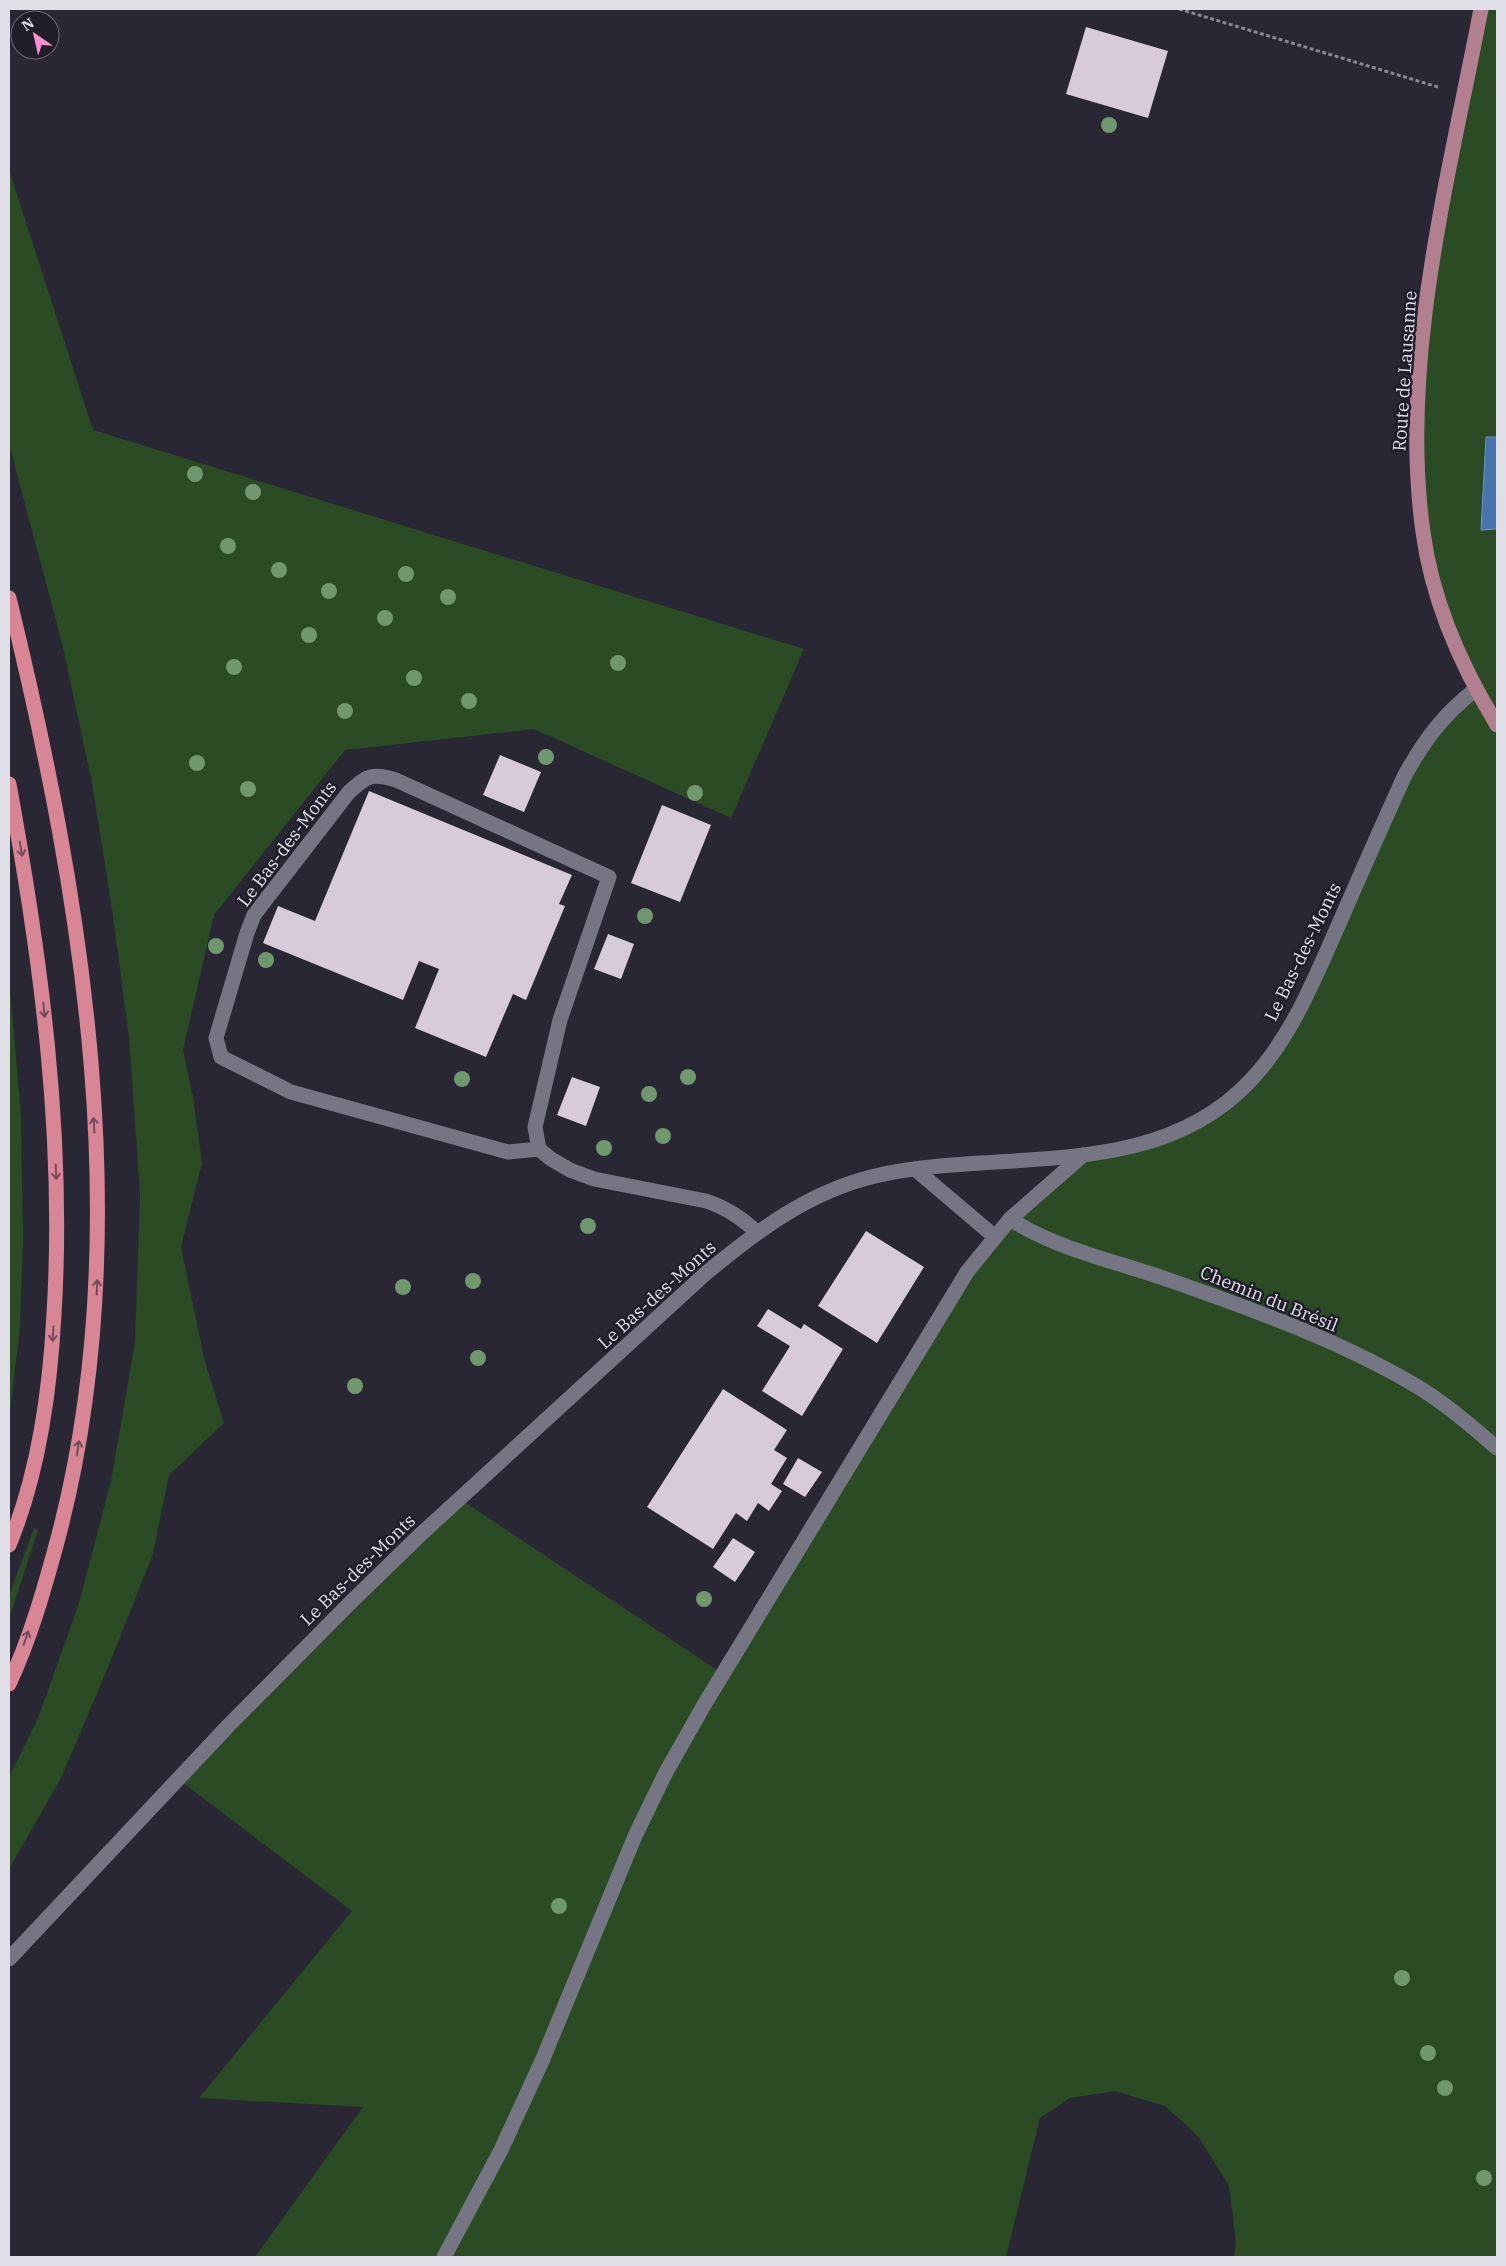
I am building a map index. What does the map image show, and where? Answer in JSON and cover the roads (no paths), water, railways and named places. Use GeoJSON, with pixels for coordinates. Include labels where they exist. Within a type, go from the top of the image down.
{"type":"FeatureCollection","features":[{"type":"Feature","properties":{"kind":"highway"},"geometry":{"type":"LineString","coordinates":[[9,598],[34,703],[69,888],[91,1075],[98,1195],[97,1284],[89,1384],[73,1483],[47,1578],[9,1684]]}},
{"type":"Feature","properties":{"kind":"highway"},"geometry":{"type":"LineString","coordinates":[[9,784],[37,951],[47,1039],[55,1148],[58,1246],[53,1338],[41,1432],[30,1483],[9,1545]]}},
{"type":"Feature","properties":{"kind":"main road","name":"Route de Lausanne"},"geometry":{"type":"LineString","coordinates":[[1481,9],[1433,264],[1420,371],[1416,452],[1423,534],[1431,572],[1449,630],[1476,689],[1497,724]]}},
{"type":"Feature","properties":{"kind":"street","name":"Le Bas-des-Monts"},"geometry":{"type":"LineString","coordinates":[[9,1959],[234,1719],[371,1582],[706,1274],[757,1232],[801,1204],[824,1193],[875,1176],[915,1169],[980,1162],[1083,1155],[1149,1143],[1189,1127],[1225,1105],[1251,1080],[1275,1049],[1306,996],[1395,796],[1416,755],[1434,728],[1453,707],[1476,689]]}},
{"type":"Feature","properties":{"kind":"street","name":"Le Bas-des-Monts"},"geometry":{"type":"LineString","coordinates":[[376,775],[396,780],[609,877],[560,1020],[535,1126],[540,1149],[508,1152],[291,1092],[221,1057],[216,1038],[247,933],[254,916],[348,792],[362,780],[376,775]]}},
{"type":"Feature","properties":{"kind":"street"},"geometry":{"type":"LineString","coordinates":[[540,1149],[550,1159],[570,1170],[594,1179],[706,1201],[722,1206],[736,1214],[757,1232]]}},
{"type":"Feature","properties":{"kind":"street"},"geometry":{"type":"LineString","coordinates":[[444,2257],[526,2097],[613,1886],[666,1774],[704,1705],[956,1289],[994,1236],[1010,1218],[1083,1155]]}},
{"type":"Feature","properties":{"kind":"street"},"geometry":{"type":"LineString","coordinates":[[915,1169],[994,1236]]}},
{"type":"Feature","properties":{"kind":"street","name":"Chemin du Brésil"},"geometry":{"type":"LineString","coordinates":[[1010,1218],[1033,1234],[1214,1297],[1310,1334],[1362,1358],[1413,1384],[1446,1406],[1497,1448]]}},
{"type":"Feature","properties":{"kind":"water"},"geometry":{"type":"Polygon","coordinates":[[[1486,437],[1497,437],[1497,529],[1481,530],[1486,437]]]}}]}
